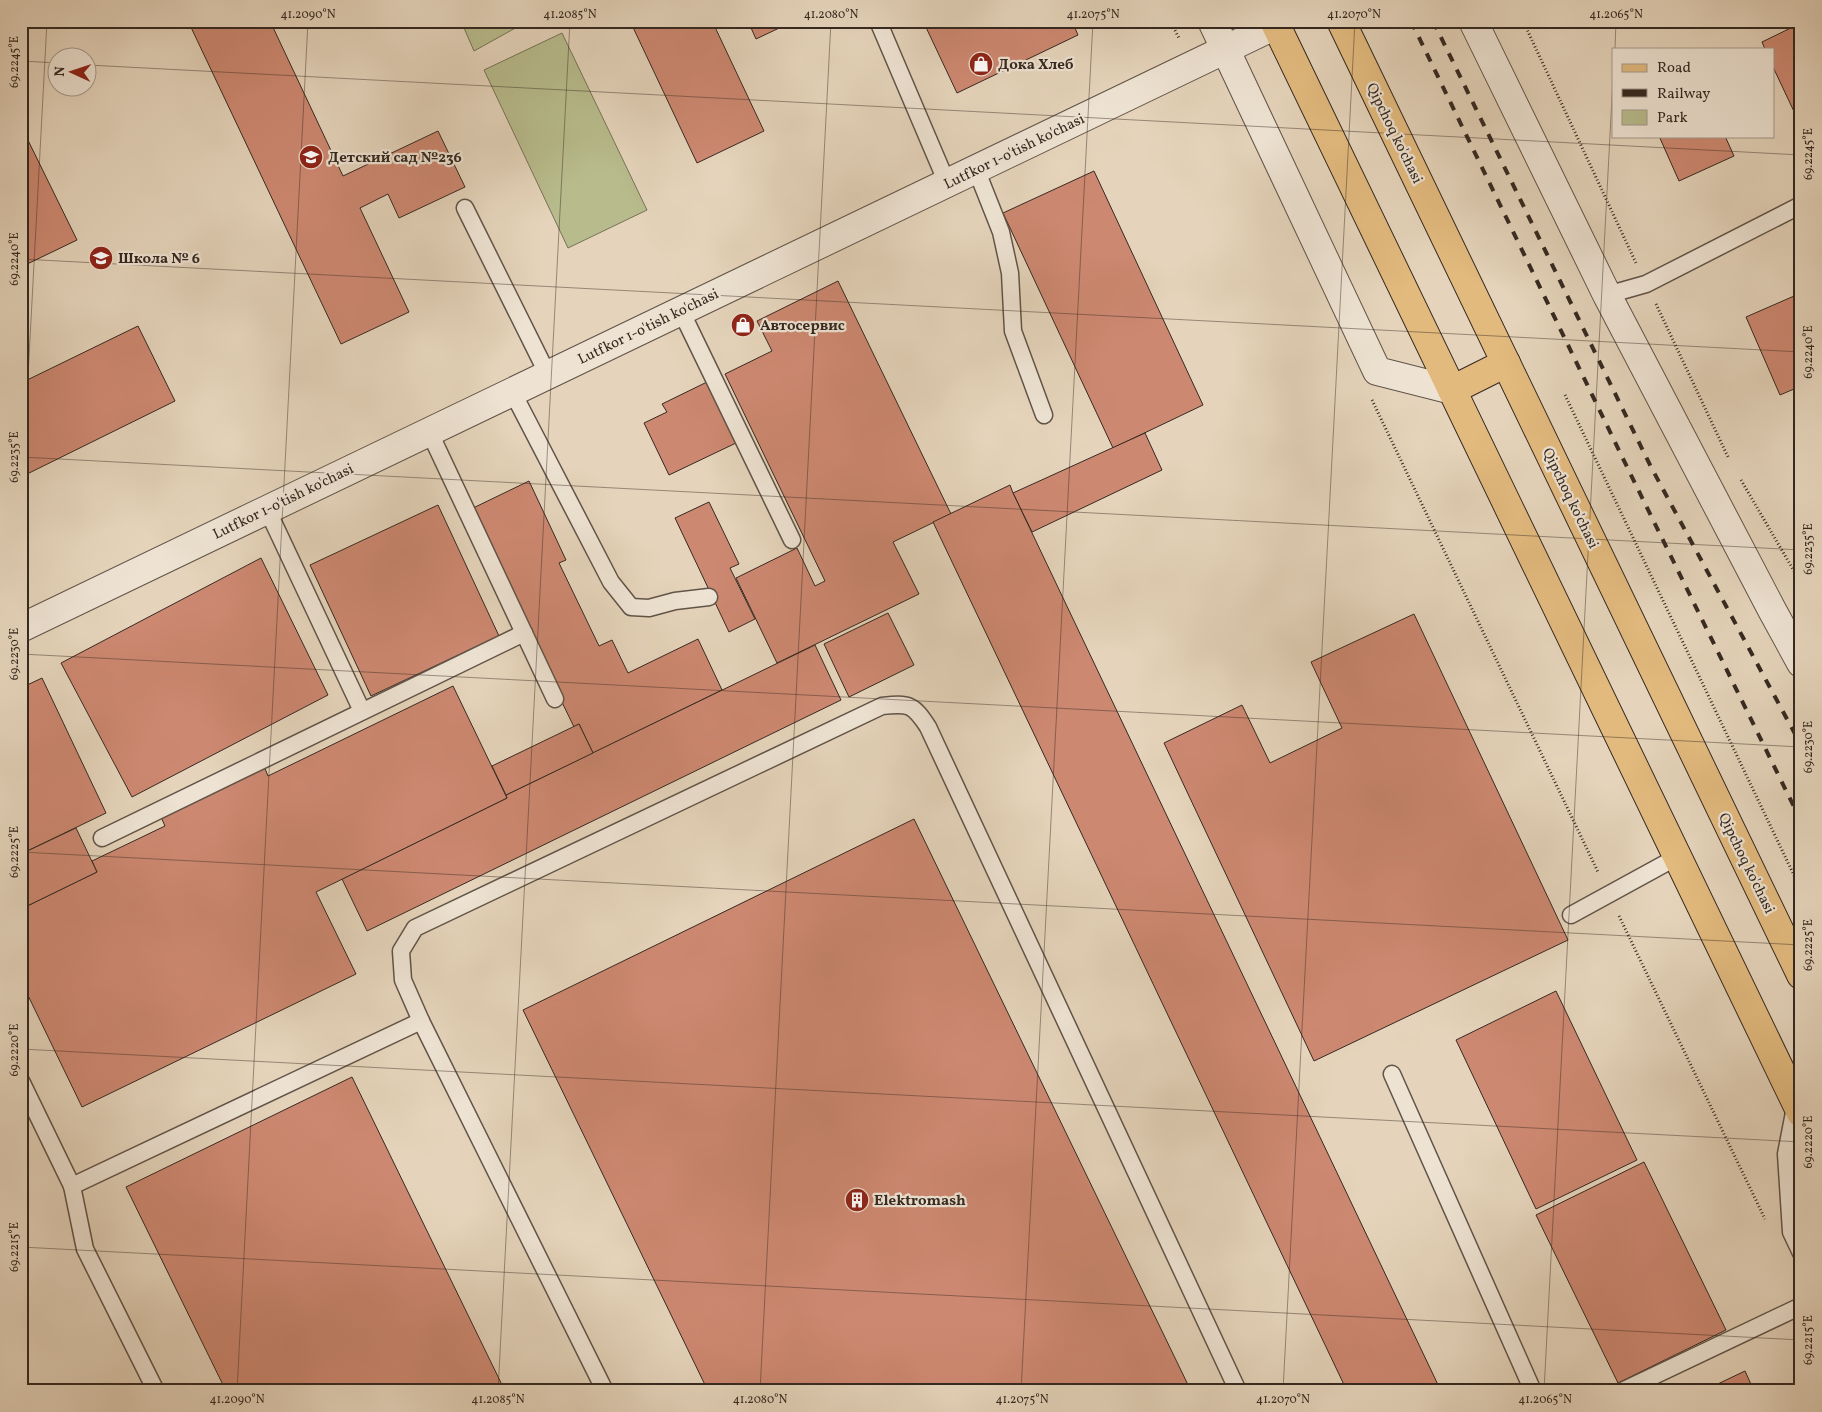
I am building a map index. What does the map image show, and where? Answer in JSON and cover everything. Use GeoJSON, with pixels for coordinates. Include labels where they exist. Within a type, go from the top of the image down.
{"type":"FeatureCollection","features":[{"type":"Feature","properties":{"kind":"main road","name":"Qipchoq ko'chasi"},"geometry":{"type":"LineString","coordinates":[[1341,21],[1801,975]]}},
{"type":"Feature","properties":{"kind":"main road"},"geometry":{"type":"LineString","coordinates":[[1275,23],[1798,1107]]}},
{"type":"Feature","properties":{"kind":"main road"},"geometry":{"type":"LineString","coordinates":[[1452,390],[1506,363]]}},
{"type":"Feature","properties":{"kind":"street"},"geometry":{"type":"LineString","coordinates":[[1212,21],[1377,371],[1452,390]]}},
{"type":"Feature","properties":{"kind":"street"},"geometry":{"type":"LineString","coordinates":[[1473,21],[1606,296],[1801,663]]}},
{"type":"Feature","properties":{"kind":"street","name":"Lutfkor 1-o'tish ko'chasi"},"geometry":{"type":"LineString","coordinates":[[21,628],[1226,50],[1275,23]]}},
{"type":"Feature","properties":{"kind":"lane"},"geometry":{"type":"LineString","coordinates":[[878,21],[947,184]]}},
{"type":"Feature","properties":{"kind":"lane"},"geometry":{"type":"LineString","coordinates":[[976,169],[1003,240],[1010,272],[1013,331],[1044,414]]}},
{"type":"Feature","properties":{"kind":"lane"},"geometry":{"type":"LineString","coordinates":[[1606,296],[1646,284],[1801,204]]}},
{"type":"Feature","properties":{"kind":"lane"},"geometry":{"type":"LineString","coordinates":[[465,208],[548,375]]}},
{"type":"Feature","properties":{"kind":"lane"},"geometry":{"type":"LineString","coordinates":[[681,311],[792,540]]}},
{"type":"Feature","properties":{"kind":"lane"},"geometry":{"type":"LineString","coordinates":[[512,391],[611,582],[631,607],[649,608],[709,597]]}},
{"type":"Feature","properties":{"kind":"lane"},"geometry":{"type":"LineString","coordinates":[[429,431],[555,699]]}},
{"type":"Feature","properties":{"kind":"lane"},"geometry":{"type":"LineString","coordinates":[[267,509],[362,712]]}},
{"type":"Feature","properties":{"kind":"lane"},"geometry":{"type":"LineString","coordinates":[[102,838],[524,633]]}},
{"type":"Feature","properties":{"kind":"lane"},"geometry":{"type":"LineString","coordinates":[[605,1391],[421,1021],[404,980],[401,951],[415,928],[882,706],[903,704],[918,711],[928,727],[1238,1391]]}},
{"type":"Feature","properties":{"kind":"lane"},"geometry":{"type":"LineString","coordinates":[[1571,916],[1677,857]]}},
{"type":"Feature","properties":{"kind":"lane"},"geometry":{"type":"LineString","coordinates":[[72,1186],[421,1021]]}},
{"type":"Feature","properties":{"kind":"lane"},"geometry":{"type":"LineString","coordinates":[[1392,1074],[1533,1391]]}},
{"type":"Feature","properties":{"kind":"lane"},"geometry":{"type":"LineString","coordinates":[[21,1081],[72,1186],[85,1249],[156,1391]]}},
{"type":"Feature","properties":{"kind":"lane"},"geometry":{"type":"LineString","coordinates":[[1798,1107],[1786,1154],[1791,1232],[1801,1253]]}},
{"type":"Feature","properties":{"kind":"lane"},"geometry":{"type":"LineString","coordinates":[[1622,1391],[1801,1306]]}},
{"type":"Feature","properties":{"kind":"path"},"geometry":{"type":"LineString","coordinates":[[1369,394],[1767,1223]]}},
{"type":"Feature","properties":{"kind":"path"},"geometry":{"type":"LineString","coordinates":[[1565,395],[1801,890]]}},
{"type":"Feature","properties":{"kind":"green space"},"geometry":{"type":"Polygon","coordinates":[[[461,21],[528,21],[474,51],[461,21]]]}},
{"type":"Feature","properties":{"kind":"green space"},"geometry":{"type":"Polygon","coordinates":[[[562,33],[647,210],[568,248],[484,70],[562,33]]]}},
{"type":"Feature","properties":{"kind":"building"},"geometry":{"type":"Polygon","coordinates":[[[188,21],[270,21],[343,176],[438,131],[465,187],[399,218],[388,194],[360,208],[409,312],[341,344],[188,21]]]}},
{"type":"Feature","properties":{"kind":"building"},"geometry":{"type":"Polygon","coordinates":[[[630,21],[721,21],[714,25],[764,131],[697,163],[630,21]]]}},
{"type":"Feature","properties":{"kind":"building"},"geometry":{"type":"Polygon","coordinates":[[[748,21],[794,21],[756,39],[748,21]]]}},
{"type":"Feature","properties":{"kind":"building","name":"Дока Хлеб"},"geometry":{"type":"Polygon","coordinates":[[[923,21],[1072,21],[1078,35],[957,93],[923,21]]]}},
{"type":"Feature","properties":{"kind":"building"},"geometry":{"type":"Polygon","coordinates":[[[1801,23],[1801,119],[1798,120],[1774,69],[1774,48],[1765,48],[1762,42],[1801,23]]]}},
{"type":"Feature","properties":{"kind":"building"},"geometry":{"type":"Polygon","coordinates":[[[21,126],[77,240],[21,267],[21,126]]]}},
{"type":"Feature","properties":{"kind":"building"},"geometry":{"type":"Polygon","coordinates":[[[1660,138],[1726,138],[1734,156],[1679,181],[1660,138]]]}},
{"type":"Feature","properties":{"kind":"building"},"geometry":{"type":"Polygon","coordinates":[[[1094,171],[1203,405],[1113,448],[1003,213],[1094,171]]]}},
{"type":"Feature","properties":{"kind":"building"},"geometry":{"type":"Polygon","coordinates":[[[838,281],[951,514],[893,542],[919,594],[777,663],[736,578],[797,548],[815,586],[825,581],[725,374],[772,351],[757,321],[838,281]]]}},
{"type":"Feature","properties":{"kind":"building"},"geometry":{"type":"Polygon","coordinates":[[[1801,293],[1801,386],[1780,395],[1746,317],[1801,293]]]}},
{"type":"Feature","properties":{"kind":"building"},"geometry":{"type":"Polygon","coordinates":[[[138,326],[175,401],[21,477],[21,383],[138,326]]]}},
{"type":"Feature","properties":{"kind":"building"},"geometry":{"type":"Polygon","coordinates":[[[707,382],[736,443],[669,475],[644,423],[667,412],[662,404],[707,382]]]}},
{"type":"Feature","properties":{"kind":"building"},"geometry":{"type":"Polygon","coordinates":[[[1145,433],[1162,470],[1032,532],[1013,493],[1145,433]]]}},
{"type":"Feature","properties":{"kind":"building"},"geometry":{"type":"Polygon","coordinates":[[[529,481],[566,560],[559,563],[599,646],[612,640],[628,673],[698,639],[722,690],[593,753],[579,724],[574,727],[469,510],[529,481]]]}},
{"type":"Feature","properties":{"kind":"building"},"geometry":{"type":"Polygon","coordinates":[[[1010,485],[1441,1391],[1347,1391],[933,522],[1010,485]]]}},
{"type":"Feature","properties":{"kind":"building"},"geometry":{"type":"Polygon","coordinates":[[[709,502],[739,564],[730,568],[755,619],[729,632],[675,518],[709,502]]]}},
{"type":"Feature","properties":{"kind":"building"},"geometry":{"type":"Polygon","coordinates":[[[438,505],[499,636],[371,696],[310,565],[438,505]]]}},
{"type":"Feature","properties":{"kind":"building"},"geometry":{"type":"Polygon","coordinates":[[[261,558],[328,695],[132,797],[61,663],[261,558]]]}},
{"type":"Feature","properties":{"kind":"building"},"geometry":{"type":"Polygon","coordinates":[[[888,613],[914,665],[849,697],[824,644],[888,613]]]}},
{"type":"Feature","properties":{"kind":"building"},"geometry":{"type":"Polygon","coordinates":[[[1414,614],[1568,940],[1314,1061],[1164,743],[1242,705],[1270,763],[1342,728],[1311,662],[1414,614]]]}},
{"type":"Feature","properties":{"kind":"building"},"geometry":{"type":"Polygon","coordinates":[[[815,645],[841,700],[367,931],[342,879],[507,798],[506,795],[815,645]]]}},
{"type":"Feature","properties":{"kind":"building"},"geometry":{"type":"Polygon","coordinates":[[[42,678],[106,813],[21,854],[21,688],[42,678]]]}},
{"type":"Feature","properties":{"kind":"building"},"geometry":{"type":"Polygon","coordinates":[[[453,686],[507,798],[316,892],[356,974],[82,1107],[21,981],[21,909],[97,872],[92,861],[165,826],[161,817],[264,766],[268,776],[453,686]]]}},
{"type":"Feature","properties":{"kind":"building"},"geometry":{"type":"Polygon","coordinates":[[[579,724],[593,753],[506,795],[492,766],[579,724]]]}},
{"type":"Feature","properties":{"kind":"building","name":"Elektromash"},"geometry":{"type":"Polygon","coordinates":[[[914,819],[1191,1391],[708,1391],[523,1010],[914,819]]]}},
{"type":"Feature","properties":{"kind":"building"},"geometry":{"type":"Polygon","coordinates":[[[76,828],[97,872],[21,909],[21,854],[76,828]]]}},
{"type":"Feature","properties":{"kind":"building"},"geometry":{"type":"Polygon","coordinates":[[[1556,991],[1637,1160],[1536,1209],[1456,1040],[1556,991]]]}},
{"type":"Feature","properties":{"kind":"building"},"geometry":{"type":"Polygon","coordinates":[[[352,1077],[505,1391],[226,1391],[126,1187],[352,1077]]]}},
{"type":"Feature","properties":{"kind":"building"},"geometry":{"type":"Polygon","coordinates":[[[1644,1162],[1726,1330],[1618,1383],[1536,1215],[1644,1162]]]}},
{"type":"Feature","properties":{"kind":"building"},"geometry":{"type":"Polygon","coordinates":[[[21,1283],[27,1295],[21,1298],[21,1283]]]}},
{"type":"Feature","properties":{"kind":"building"},"geometry":{"type":"Polygon","coordinates":[[[1745,1371],[1754,1391],[1703,1391],[1745,1371]]]}},
{"type":"Feature","properties":{"kind":"railway"},"geometry":{"type":"LineString","coordinates":[[1411,21],[1801,821]]}},
{"type":"Feature","properties":{"kind":"railway"},"geometry":{"type":"LineString","coordinates":[[1433,21],[1651,467],[1801,745]]}},
{"type":"Feature","properties":{"kind":"place","name":"Дока Хлеб"},"geometry":{"type":"Point","coordinates":[981,64]}},
{"type":"Feature","properties":{"kind":"place","name":"Детский сад №236"},"geometry":{"type":"Point","coordinates":[311,157]}},
{"type":"Feature","properties":{"kind":"place","name":"Школа № 6"},"geometry":{"type":"Point","coordinates":[101,258]}},
{"type":"Feature","properties":{"kind":"place","name":"Автосервис"},"geometry":{"type":"Point","coordinates":[743,325]}},
{"type":"Feature","properties":{"kind":"place","name":"Elektromash"},"geometry":{"type":"Point","coordinates":[857,1200]}}]}
